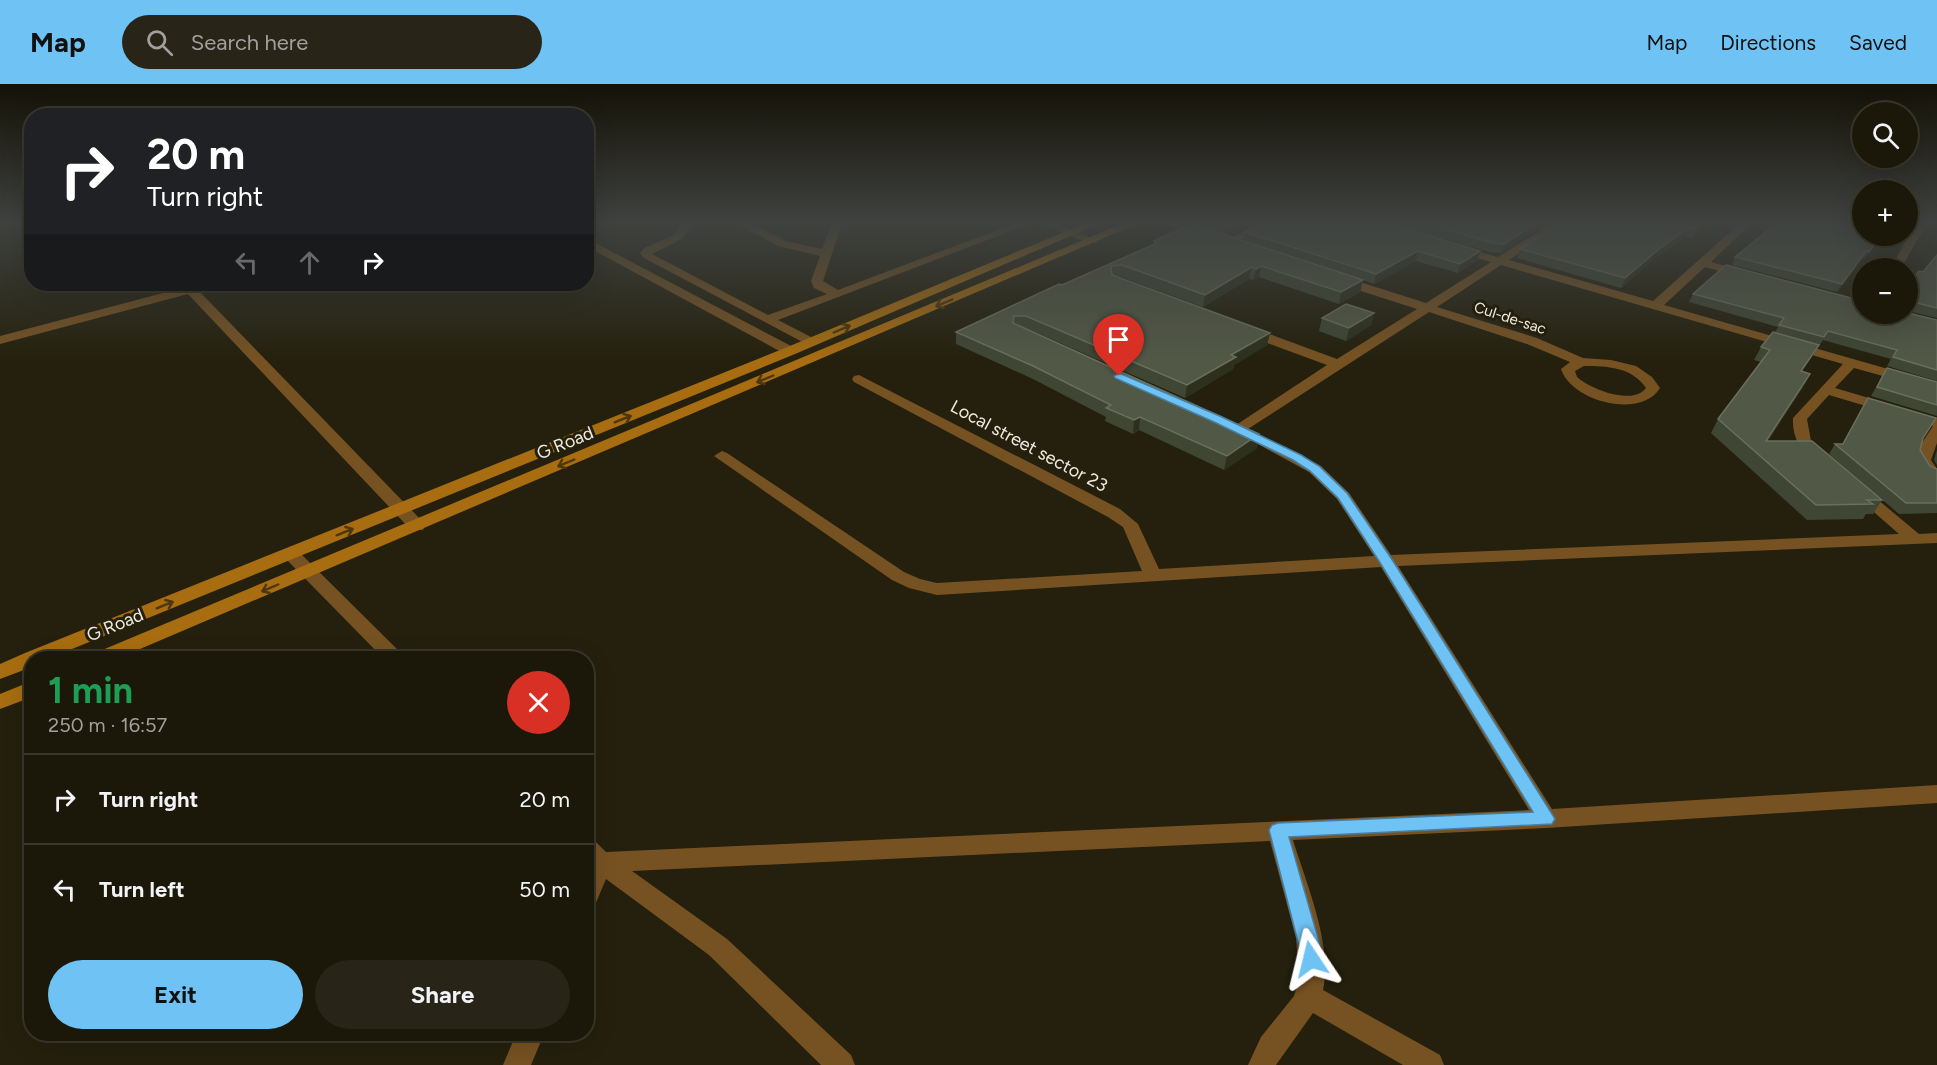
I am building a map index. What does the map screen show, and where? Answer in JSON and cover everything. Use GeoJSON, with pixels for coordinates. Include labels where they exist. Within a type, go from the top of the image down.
{"type":"FeatureCollection","features":[{"type":"Feature","properties":{"kind":"street"},"geometry":{"type":"LineString","coordinates":[[638,269],[790,351]]}},
{"type":"Feature","properties":{"kind":"street"},"geometry":{"type":"LineString","coordinates":[[672,269],[810,342]]}},
{"type":"Feature","properties":{"kind":"street"},"geometry":{"type":"LineString","coordinates":[[823,269],[818,285],[837,294]]}},
{"type":"Feature","properties":{"kind":"street"},"geometry":{"type":"LineString","coordinates":[[768,319],[905,269]]}},
{"type":"Feature","properties":{"kind":"street","name":"G Road"},"geometry":{"type":"LineString","coordinates":[[52,651],[790,351],[985,269]]}},
{"type":"Feature","properties":{"kind":"street","name":"G Road"},"geometry":{"type":"LineString","coordinates":[[119,651],[1026,269]]}},
{"type":"Feature","properties":{"kind":"street"},"geometry":{"type":"LineString","coordinates":[[1237,429],[1491,269]]}},
{"type":"Feature","properties":{"kind":"street"},"geometry":{"type":"LineString","coordinates":[[1526,269],[1937,387]]}},
{"type":"Feature","properties":{"kind":"street"},"geometry":{"type":"LineString","coordinates":[[1655,306],[1696,269]]}},
{"type":"Feature","properties":{"kind":"street"},"geometry":{"type":"LineString","coordinates":[[1724,269],[1760,278]]}},
{"type":"Feature","properties":{"kind":"street","name":"Cul-de-sac"},"geometry":{"type":"LineString","coordinates":[[1328,276],[1532,341],[1581,362],[1606,363],[1631,369],[1648,379],[1653,388],[1647,396],[1634,400],[1612,399],[1584,388],[1572,379],[1568,369],[1581,362]]}},
{"type":"Feature","properties":{"kind":"street"},"geometry":{"type":"LineString","coordinates":[[0,340],[171,291]]}},
{"type":"Feature","properties":{"kind":"street"},"geometry":{"type":"LineString","coordinates":[[193,291],[417,526]]}},
{"type":"Feature","properties":{"kind":"street"},"geometry":{"type":"LineString","coordinates":[[1228,324],[1339,365]]}},
{"type":"Feature","properties":{"kind":"street"},"geometry":{"type":"LineString","coordinates":[[1852,362],[1800,418],[1800,433],[1804,445],[1915,539]]}},
{"type":"Feature","properties":{"kind":"street","name":"Local street sector 23"},"geometry":{"type":"LineString","coordinates":[[859,379],[1131,524],[1153,575]]}},
{"type":"Feature","properties":{"kind":"street"},"geometry":{"type":"LineString","coordinates":[[1826,390],[1937,423]]}},
{"type":"Feature","properties":{"kind":"street"},"geometry":{"type":"LineString","coordinates":[[1218,420],[1315,469],[1343,496],[1386,561],[1546,819]]}},
{"type":"Feature","properties":{"kind":"street"},"geometry":{"type":"LineString","coordinates":[[1937,430],[1922,457],[1937,477]]}},
{"type":"Feature","properties":{"kind":"street"},"geometry":{"type":"LineString","coordinates":[[722,456],[898,576],[915,585],[937,589],[1386,561],[1937,538]]}},
{"type":"Feature","properties":{"kind":"street"},"geometry":{"type":"LineString","coordinates":[[291,554],[306,572],[387,651]]}},
{"type":"Feature","properties":{"kind":"street","name":"G Road"},"geometry":{"type":"LineString","coordinates":[[0,672],[24,662]]}},
{"type":"Feature","properties":{"kind":"street"},"geometry":{"type":"LineString","coordinates":[[0,702],[24,692]]}},
{"type":"Feature","properties":{"kind":"street"},"geometry":{"type":"LineString","coordinates":[[594,855],[1546,819],[1937,794]]}},
{"type":"Feature","properties":{"kind":"street"},"geometry":{"type":"LineString","coordinates":[[1262,1065],[1276,1039],[1309,996],[1312,973],[1310,945],[1278,830]]}},
{"type":"Feature","properties":{"kind":"street"},"geometry":{"type":"LineString","coordinates":[[594,855],[718,947],[841,1065]]}},
{"type":"Feature","properties":{"kind":"street"},"geometry":{"type":"LineString","coordinates":[[1309,996],[1430,1065]]}},
{"type":"Feature","properties":{"kind":"street"},"geometry":{"type":"LineString","coordinates":[[517,1065],[527,1041]]}},
{"type":"Feature","properties":{"kind":"building"},"geometry":{"type":"Polygon","coordinates":[[[1099,269],[1111,269],[1112,275],[1270,333],[1231,355],[1236,357],[1187,385],[1026,316],[1014,316],[1013,323],[1259,434],[1227,456],[1140,417],[1134,420],[1106,408],[1111,405],[1033,366],[956,332],[1059,284],[1062,285],[1099,269]]]}},
{"type":"Feature","properties":{"kind":"building"},"geometry":{"type":"Polygon","coordinates":[[[1132,269],[1249,269],[1205,295],[1132,269]]]}},
{"type":"Feature","properties":{"kind":"building"},"geometry":{"type":"Polygon","coordinates":[[[1270,269],[1329,269],[1363,280],[1341,292],[1270,269]]]}},
{"type":"Feature","properties":{"kind":"building"},"geometry":{"type":"Polygon","coordinates":[[[1360,269],[1386,269],[1376,274],[1360,269]]]}},
{"type":"Feature","properties":{"kind":"building"},"geometry":{"type":"Polygon","coordinates":[[[1592,269],[1636,269],[1625,278],[1592,269]]]}},
{"type":"Feature","properties":{"kind":"building"},"geometry":{"type":"Polygon","coordinates":[[[1722,269],[1740,269],[1852,298],[1852,324],[1918,324],[1918,315],[1937,320],[1937,370],[1893,357],[1897,350],[1828,331],[1824,337],[1779,325],[1784,318],[1693,294],[1722,269]]]}},
{"type":"Feature","properties":{"kind":"building"},"geometry":{"type":"Polygon","coordinates":[[[1782,269],[1852,269],[1842,284],[1782,269]]]}},
{"type":"Feature","properties":{"kind":"building"},"geometry":{"type":"Polygon","coordinates":[[[1937,269],[1937,308],[1918,303],[1919,271],[1937,269]]]}},
{"type":"Feature","properties":{"kind":"building"},"geometry":{"type":"Polygon","coordinates":[[[1346,304],[1374,313],[1349,328],[1322,318],[1346,304]]]}},
{"type":"Feature","properties":{"kind":"building"},"geometry":{"type":"Polygon","coordinates":[[[1773,332],[1819,345],[1801,371],[1810,374],[1766,441],[1812,441],[1882,500],[1867,500],[1873,504],[1816,505],[1718,419],[1770,350],[1761,347],[1773,332]]]}},
{"type":"Feature","properties":{"kind":"building"},"geometry":{"type":"Polygon","coordinates":[[[1887,368],[1937,382],[1937,405],[1877,387],[1887,368]]]}},
{"type":"Feature","properties":{"kind":"building"},"geometry":{"type":"Polygon","coordinates":[[[1868,398],[1936,418],[1923,438],[1920,450],[1930,466],[1937,469],[1937,503],[1906,503],[1835,444],[1843,444],[1868,398]]]}},
{"type":"Feature","properties":{"kind":"route"},"geometry":{"type":"LineString","coordinates":[[1119,376],[1297,458],[1315,469],[1343,496],[1386,561],[1546,819],[1278,830],[1310,945],[1311,959]]}}]}
